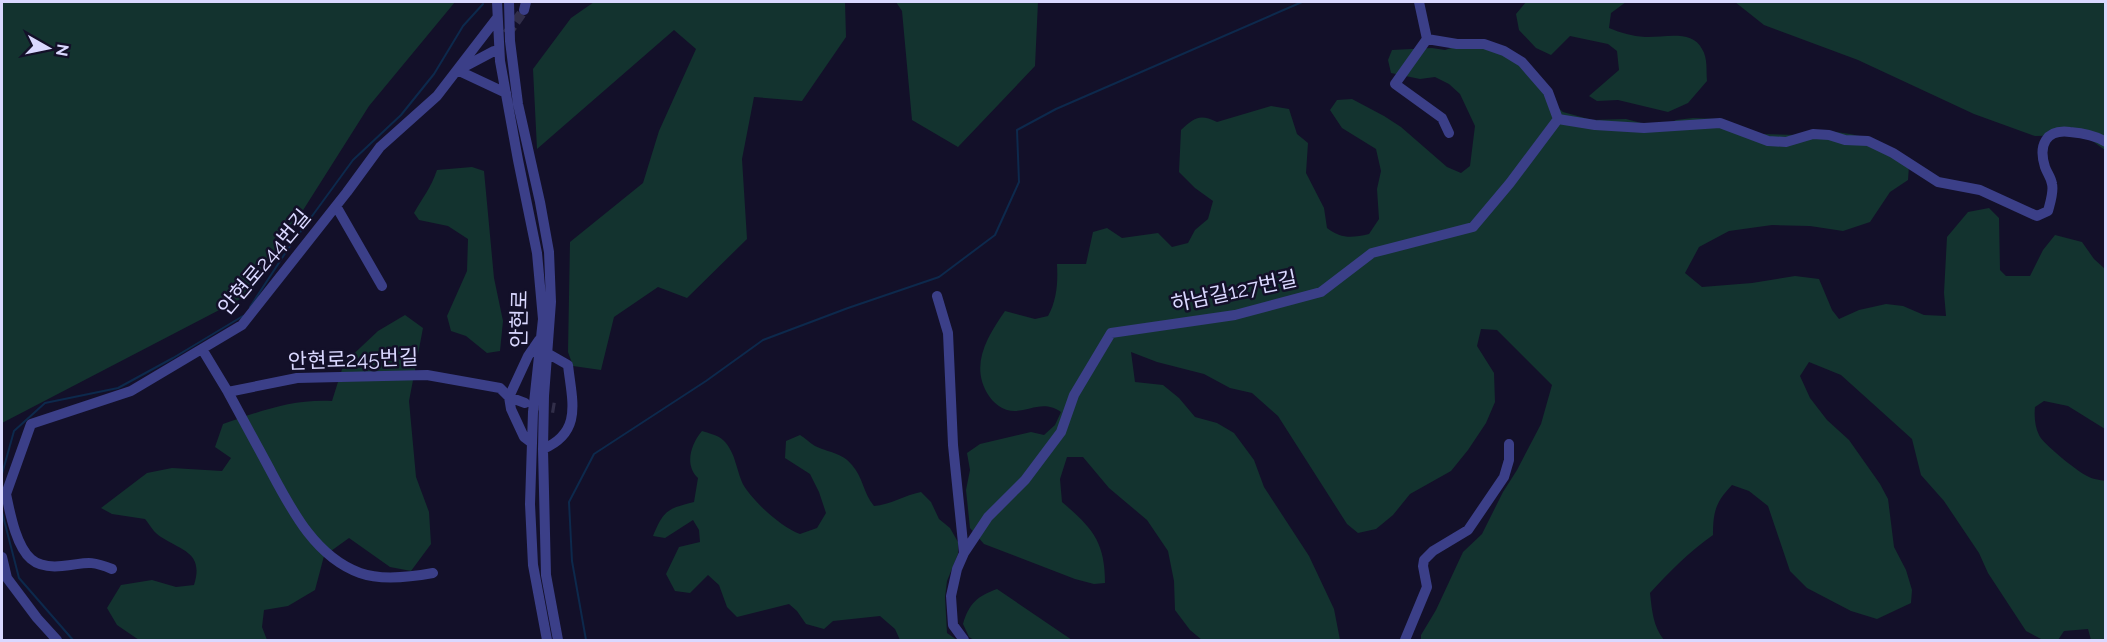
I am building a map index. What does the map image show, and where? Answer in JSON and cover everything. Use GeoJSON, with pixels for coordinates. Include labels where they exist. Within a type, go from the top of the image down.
{"type":"FeatureCollection","features":[{"type":"Feature","properties":{"kind":"street","name":"안현로"},"geometry":{"type":"LineString","coordinates":[[497,2],[500,61],[537,253],[543,319],[534,402],[530,504],[533,565],[547,640]]}},
{"type":"Feature","properties":{"kind":"street","name":"안현로"},"geometry":{"type":"LineString","coordinates":[[509,2],[510,41],[518,104],[549,252],[551,302],[543,449],[546,575],[558,640]]}},
{"type":"Feature","properties":{"kind":"street"},"geometry":{"type":"LineString","coordinates":[[1419,2],[1427,39],[1395,84],[1442,117],[1449,133]]}},
{"type":"Feature","properties":{"kind":"street","name":"안현로244번길"},"geometry":{"type":"LineString","coordinates":[[3,495],[31,424],[131,391],[242,325],[380,147],[437,96],[497,18]]}},
{"type":"Feature","properties":{"kind":"street"},"geometry":{"type":"LineString","coordinates":[[1427,39],[1457,44],[1484,44],[1504,51],[1522,62],[1548,92],[1558,119],[1595,125],[1644,128],[1720,123],[1767,141],[1786,142],[1813,134],[1845,140],[1868,141],[1893,153],[1938,182],[1980,190],[2037,216],[2048,211],[2053,187],[2043,158],[2046,139],[2052,133],[2063,131],[2097,136],[2106,142]]}},
{"type":"Feature","properties":{"kind":"street"},"geometry":{"type":"LineString","coordinates":[[457,70],[494,51]]}},
{"type":"Feature","properties":{"kind":"street"},"geometry":{"type":"LineString","coordinates":[[457,70],[506,93]]}},
{"type":"Feature","properties":{"kind":"street","name":"하남길127번길"},"geometry":{"type":"LineString","coordinates":[[964,640],[953,625],[951,596],[957,569],[964,553],[988,517],[1025,480],[1061,432],[1074,395],[1111,333],[1235,315],[1320,292],[1372,253],[1473,227],[1510,183],[1558,119]]}},
{"type":"Feature","properties":{"kind":"street"},"geometry":{"type":"LineString","coordinates":[[336,206],[382,286]]}},
{"type":"Feature","properties":{"kind":"street"},"geometry":{"type":"LineString","coordinates":[[937,296],[948,333],[953,445],[964,553]]}},
{"type":"Feature","properties":{"kind":"street"},"geometry":{"type":"LineString","coordinates":[[532,443],[524,437],[511,409],[509,397],[540,337]]}},
{"type":"Feature","properties":{"kind":"street"},"geometry":{"type":"LineString","coordinates":[[202,349],[228,392],[287,502],[308,532],[326,552],[360,573],[375,577],[433,573]]}},
{"type":"Feature","properties":{"kind":"street"},"geometry":{"type":"LineString","coordinates":[[543,449],[558,443],[569,427],[573,414],[568,365],[548,353]]}},
{"type":"Feature","properties":{"kind":"street","name":"안현로245번길"},"geometry":{"type":"LineString","coordinates":[[228,392],[297,378],[427,375],[500,388],[509,397],[525,403]]}},
{"type":"Feature","properties":{"kind":"street"},"geometry":{"type":"LineString","coordinates":[[1405,640],[1427,587],[1424,560],[1433,551],[1460,537],[1468,530],[1504,477],[1509,460],[1509,444]]}},
{"type":"Feature","properties":{"kind":"street"},"geometry":{"type":"LineString","coordinates":[[3,495],[18,537],[30,558],[48,565],[95,562],[112,569]]}},
{"type":"Feature","properties":{"kind":"street"},"geometry":{"type":"LineString","coordinates":[[2,557],[7,578],[57,640]]}},
{"type":"Feature","properties":{"kind":"green space"},"geometry":{"type":"Polygon","coordinates":[[[2,2],[455,2],[369,106],[250,294],[2,423],[2,2]]]}},
{"type":"Feature","properties":{"kind":"green space"},"geometry":{"type":"Polygon","coordinates":[[[594,2],[845,2],[846,37],[802,101],[754,97],[742,159],[747,239],[687,298],[658,287],[614,317],[601,370],[573,366],[568,352],[570,242],[643,183],[659,131],[696,49],[674,30],[537,149],[533,69],[571,18],[594,2]]]}},
{"type":"Feature","properties":{"kind":"green space"},"geometry":{"type":"Polygon","coordinates":[[[896,2],[1038,2],[1035,66],[958,147],[912,120],[902,11],[896,2]]]}},
{"type":"Feature","properties":{"kind":"green space"},"geometry":{"type":"Polygon","coordinates":[[[1526,2],[1626,2],[1611,13],[1609,28],[1640,37],[1676,36],[1691,39],[1704,53],[1707,81],[1688,103],[1668,112],[1618,100],[1597,101],[1589,96],[1619,70],[1617,51],[1608,44],[1570,36],[1551,55],[1536,48],[1519,30],[1516,14],[1526,2]]]}},
{"type":"Feature","properties":{"kind":"green space"},"geometry":{"type":"Polygon","coordinates":[[[1735,2],[2105,2],[2105,150],[2084,135],[2035,136],[1974,114],[1858,60],[1764,25],[1735,2]]]}},
{"type":"Feature","properties":{"kind":"green space"},"geometry":{"type":"Polygon","coordinates":[[[1479,39],[1494,44],[1515,60],[1548,99],[1563,112],[1592,120],[1626,119],[1660,128],[1676,120],[1693,118],[1720,119],[1760,134],[1797,135],[1822,130],[1850,134],[1873,139],[1909,166],[1908,180],[1890,192],[1870,222],[1843,231],[1810,226],[1772,225],[1729,231],[1699,247],[1685,273],[1702,287],[1752,283],[1795,276],[1819,279],[1832,310],[1839,319],[1859,310],[1886,304],[1903,306],[1924,315],[1946,316],[1944,293],[1947,237],[1968,212],[1989,208],[1999,218],[2000,270],[2006,276],[2030,276],[2043,250],[2055,235],[2082,242],[2094,259],[2105,269],[2105,429],[2068,406],[2044,401],[2035,407],[2035,418],[2039,435],[2053,451],[2087,476],[2105,481],[2105,640],[2091,640],[2088,629],[2064,631],[2058,640],[2043,640],[2026,631],[1988,573],[1979,553],[1944,501],[1921,475],[1912,439],[1841,375],[1809,362],[1800,376],[1810,398],[1827,420],[1849,440],[1888,499],[1894,547],[1906,570],[1912,590],[1911,603],[1877,619],[1851,611],[1807,588],[1790,571],[1768,506],[1749,491],[1732,485],[1717,507],[1713,535],[1696,548],[1650,593],[1655,624],[1664,640],[1421,640],[1421,635],[1436,610],[1463,552],[1482,534],[1541,424],[1552,385],[1497,330],[1481,329],[1477,346],[1494,373],[1495,402],[1486,423],[1468,450],[1451,471],[1410,494],[1393,515],[1376,529],[1358,533],[1347,524],[1278,416],[1252,393],[1230,388],[1204,374],[1157,362],[1131,352],[1135,382],[1163,385],[1179,398],[1195,417],[1217,423],[1234,433],[1254,460],[1264,487],[1309,556],[1334,609],[1340,640],[1202,640],[1190,630],[1175,610],[1174,581],[1168,551],[1147,520],[1109,488],[1083,457],[1067,457],[1060,479],[1062,502],[1095,536],[1102,556],[1105,583],[1094,584],[1075,579],[984,544],[970,528],[966,490],[970,470],[967,453],[980,444],[1031,432],[1044,435],[1055,425],[1061,412],[1047,406],[1014,411],[1002,408],[995,403],[983,385],[981,374],[983,352],[987,341],[1005,311],[1035,319],[1048,316],[1056,291],[1057,264],[1086,264],[1093,232],[1107,228],[1122,238],[1158,233],[1172,247],[1188,243],[1195,230],[1208,219],[1213,201],[1179,172],[1181,130],[1190,122],[1201,117],[1217,122],[1271,106],[1289,109],[1297,134],[1308,143],[1306,173],[1324,208],[1327,228],[1347,237],[1369,234],[1379,219],[1377,189],[1381,171],[1376,149],[1342,128],[1330,110],[1337,100],[1352,99],[1401,127],[1447,167],[1461,173],[1470,166],[1475,126],[1460,94],[1449,84],[1435,77],[1420,79],[1391,73],[1388,60],[1392,50],[1432,48],[1445,50],[1479,39]]]}},
{"type":"Feature","properties":{"kind":"green space"},"geometry":{"type":"Polygon","coordinates":[[[472,167],[484,171],[494,278],[503,321],[500,351],[487,353],[466,336],[451,331],[447,316],[467,271],[468,239],[448,226],[419,220],[414,213],[437,170],[472,167]]]}},
{"type":"Feature","properties":{"kind":"green space"},"geometry":{"type":"Polygon","coordinates":[[[405,315],[423,328],[409,401],[416,477],[429,512],[431,544],[411,571],[390,567],[349,538],[324,556],[315,590],[288,606],[264,610],[262,627],[267,640],[139,640],[117,625],[107,608],[121,585],[152,580],[176,587],[194,585],[196,566],[190,554],[159,535],[145,519],[112,514],[101,508],[147,473],[172,468],[222,471],[231,458],[215,447],[223,424],[290,404],[332,401],[344,363],[378,331],[405,315]]]}},
{"type":"Feature","properties":{"kind":"green space"},"geometry":{"type":"Polygon","coordinates":[[[702,431],[718,437],[727,445],[744,486],[755,500],[769,514],[800,534],[817,528],[826,513],[810,474],[785,458],[786,441],[800,435],[815,446],[840,455],[848,461],[859,475],[874,506],[921,492],[931,502],[939,519],[950,528],[958,542],[958,554],[947,581],[945,597],[947,633],[957,640],[900,640],[895,629],[880,616],[833,621],[824,629],[806,624],[789,604],[737,617],[727,607],[719,585],[708,575],[690,593],[675,591],[666,574],[679,547],[700,542],[699,530],[693,520],[665,538],[653,536],[667,512],[694,502],[698,478],[690,461],[692,448],[702,431]]]}},
{"type":"Feature","properties":{"kind":"green space"},"geometry":{"type":"Polygon","coordinates":[[[997,589],[1072,640],[974,640],[969,637],[963,624],[968,611],[979,598],[997,589]]]}},
{"type":"Feature","properties":{"kind":"waterway"},"geometry":{"type":"LineString","coordinates":[[586,640],[572,561],[569,502],[594,454],[706,381],[763,340],[939,277],[995,235],[1019,182],[1017,130],[1056,109],[1302,2]]}},
{"type":"Feature","properties":{"kind":"waterway"},"geometry":{"type":"LineString","coordinates":[[250,307],[288,249],[353,160],[401,115],[434,74],[463,26],[483,4]]}},
{"type":"Feature","properties":{"kind":"waterway"},"geometry":{"type":"LineString","coordinates":[[2,474],[14,431],[45,403],[118,388],[243,316]]}},
{"type":"Feature","properties":{"kind":"waterway"},"geometry":{"type":"LineString","coordinates":[[2,512],[19,578],[73,640]]}},
{"type":"Feature","properties":{"kind":"tunnel"},"geometry":{"type":"LineString","coordinates":[[507,34],[524,10]]}},
{"type":"Feature","properties":{"kind":"tunnel"},"geometry":{"type":"LineString","coordinates":[[537,405],[555,408]]}}]}
